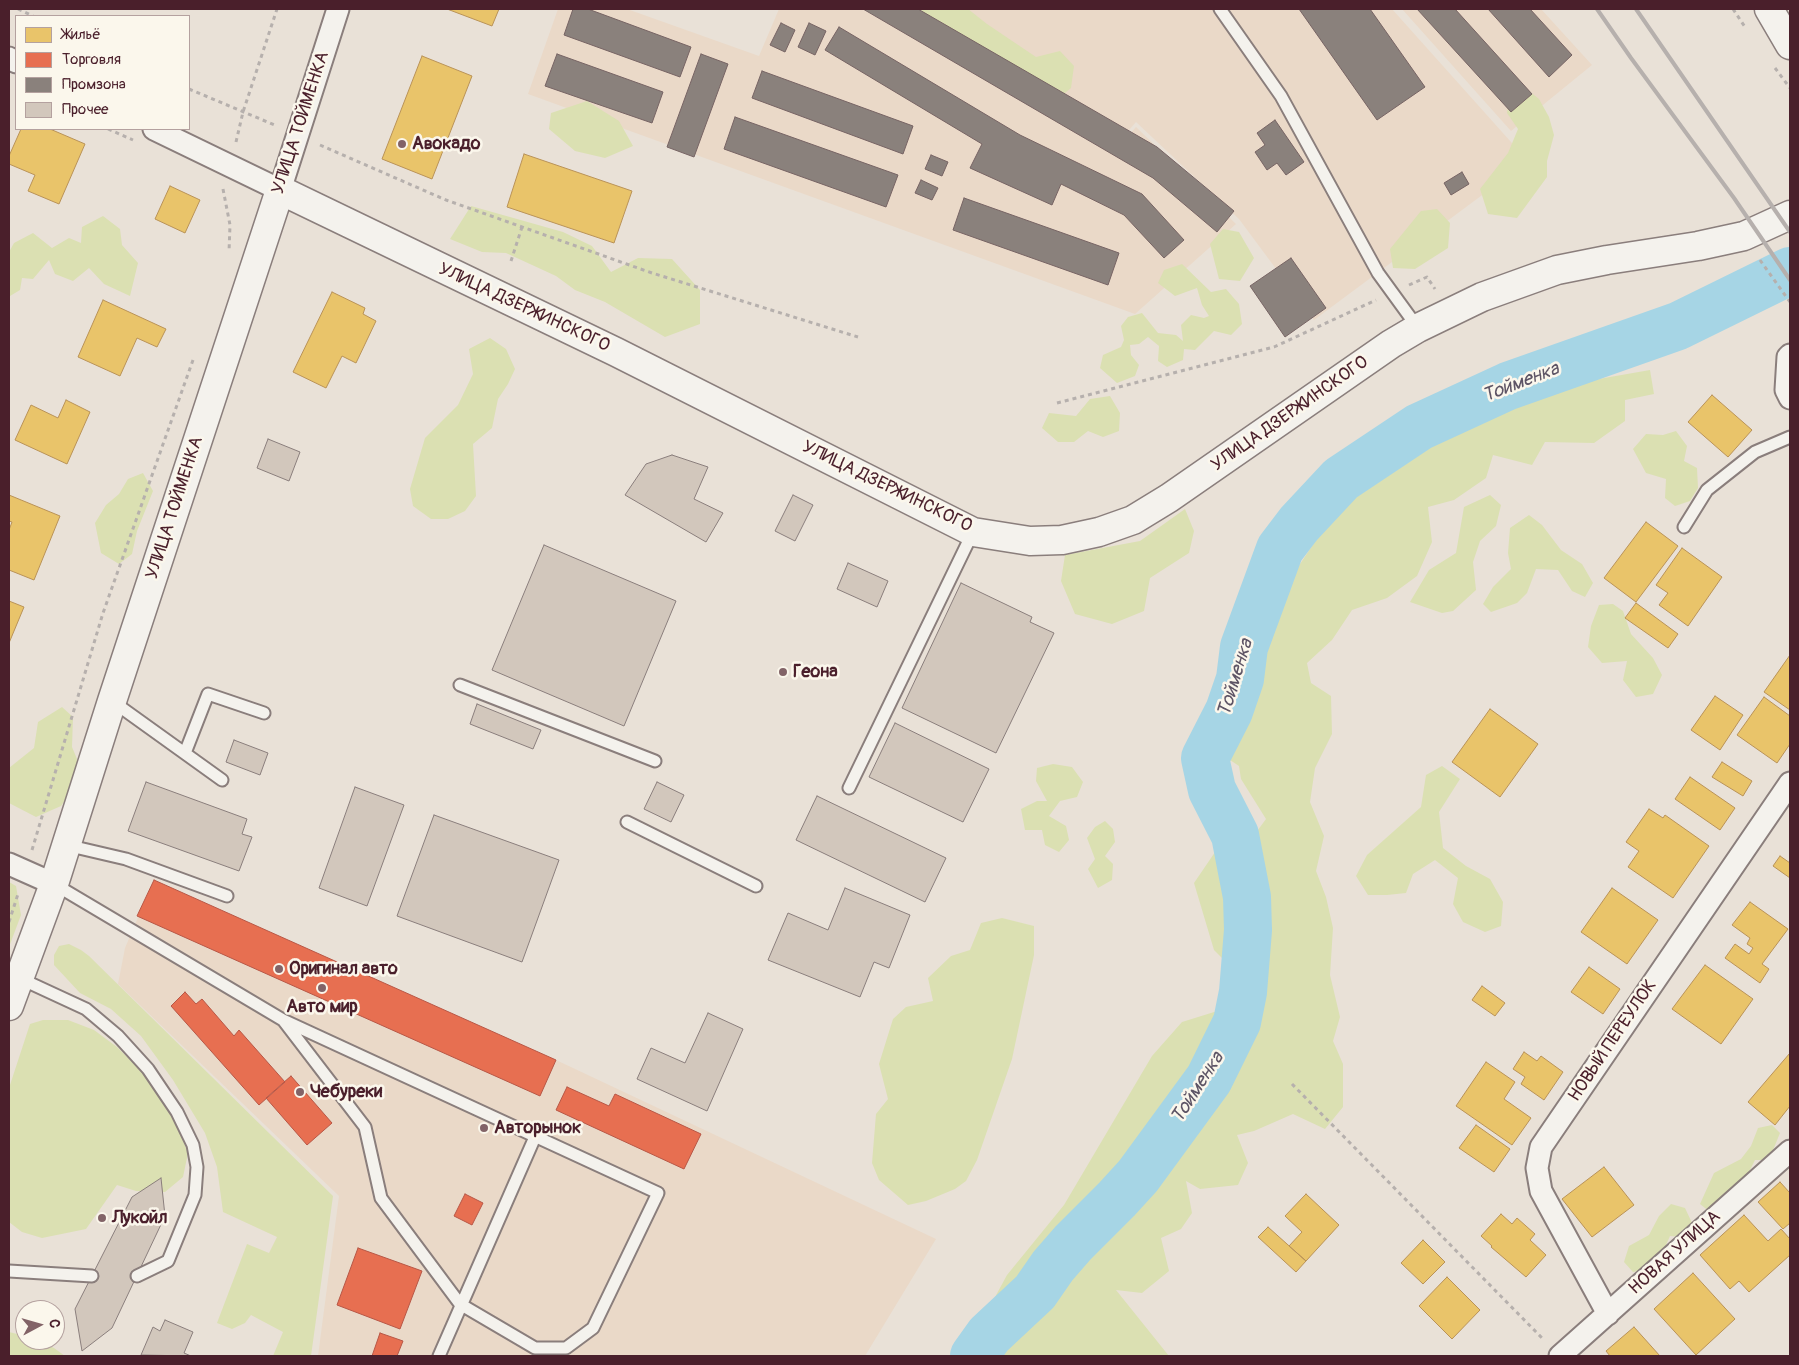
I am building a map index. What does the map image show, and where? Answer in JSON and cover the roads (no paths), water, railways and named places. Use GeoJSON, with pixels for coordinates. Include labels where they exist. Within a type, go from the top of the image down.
{"type":"FeatureCollection","features":[{"type":"Feature","properties":{"kind":"street","name":"УЛИЦА ТОЙМЕНКА"},"geometry":{"type":"LineString","coordinates":[[9,1006],[54,884],[112,700],[338,9]]}},
{"type":"Feature","properties":{"kind":"street"},"geometry":{"type":"LineString","coordinates":[[1769,9],[1790,45]]}},
{"type":"Feature","properties":{"kind":"street","name":"УЛИЦА ДЗЕРЖИНСКОГО"},"geometry":{"type":"LineString","coordinates":[[156,130],[616,352],[972,532],[1030,541],[1062,540],[1099,532],[1133,520],[1169,498],[1308,401],[1418,328],[1491,293],[1557,270],[1698,246],[1744,236],[1790,215]]}},
{"type":"Feature","properties":{"kind":"street"},"geometry":{"type":"LineString","coordinates":[[1790,356],[1788,357],[1786,390],[1790,398]]}},
{"type":"Feature","properties":{"kind":"street","name":"НОВЫЙ ПЕРЕУЛОК"},"geometry":{"type":"LineString","coordinates":[[1608,1314],[1541,1191],[1536,1168],[1541,1147],[1790,783]]}},
{"type":"Feature","properties":{"kind":"street"},"geometry":{"type":"LineString","coordinates":[[17,868],[54,884]]}},
{"type":"Feature","properties":{"kind":"street","name":"НОВАЯ УЛИЦА"},"geometry":{"type":"LineString","coordinates":[[1560,1356],[1790,1151]]}},
{"type":"Feature","properties":{"kind":"lane"},"geometry":{"type":"LineString","coordinates":[[1220,9],[1280,96],[1378,273],[1418,328]]}},
{"type":"Feature","properties":{"kind":"lane"},"geometry":{"type":"LineString","coordinates":[[1684,527],[1707,490],[1756,452],[1790,437]]}},
{"type":"Feature","properties":{"kind":"lane"},"geometry":{"type":"LineString","coordinates":[[849,788],[972,532]]}},
{"type":"Feature","properties":{"kind":"lane"},"geometry":{"type":"LineString","coordinates":[[460,685],[655,761]]}},
{"type":"Feature","properties":{"kind":"lane"},"geometry":{"type":"LineString","coordinates":[[185,753],[208,694],[264,713]]}},
{"type":"Feature","properties":{"kind":"lane"},"geometry":{"type":"LineString","coordinates":[[112,700],[222,780]]}},
{"type":"Feature","properties":{"kind":"lane"},"geometry":{"type":"LineString","coordinates":[[627,822],[756,886]]}},
{"type":"Feature","properties":{"kind":"lane"},"geometry":{"type":"LineString","coordinates":[[66,845],[126,859],[227,896]]}},
{"type":"Feature","properties":{"kind":"lane"},"geometry":{"type":"LineString","coordinates":[[54,884],[283,1020],[658,1193],[593,1328],[566,1348],[535,1348],[460,1304],[381,1198],[365,1127],[283,1020]]}},
{"type":"Feature","properties":{"kind":"lane"},"geometry":{"type":"LineString","coordinates":[[19,978],[86,1009],[118,1036],[148,1069],[177,1112],[193,1145],[197,1167],[195,1195],[168,1261],[137,1276]]}},
{"type":"Feature","properties":{"kind":"lane"},"geometry":{"type":"LineString","coordinates":[[439,1356],[460,1304],[536,1137]]}},
{"type":"Feature","properties":{"kind":"lane"},"geometry":{"type":"LineString","coordinates":[[9,1271],[92,1276]]}},
{"type":"Feature","properties":{"kind":"waterway","name":"Тойменка"},"geometry":{"type":"LineString","coordinates":[[974,1356],[989,1335],[1035,1292],[1053,1266],[1073,1243],[1138,1176],[1209,1079],[1237,1022],[1243,992],[1248,930],[1247,897],[1235,835],[1212,790],[1205,758],[1229,711],[1240,679],[1244,647],[1280,549],[1299,524],[1341,479],[1419,427],[1508,386],[1678,326],[1790,271]]}},
{"type":"Feature","properties":{"kind":"railway"},"geometry":{"type":"LineString","coordinates":[[1597,9],[1734,198],[1790,280]]}},
{"type":"Feature","properties":{"kind":"railway"},"geometry":{"type":"LineString","coordinates":[[1636,9],[1790,232]]}},
{"type":"Feature","properties":{"kind":"place","name":"Авокадо"},"geometry":{"type":"Point","coordinates":[402,144]}},
{"type":"Feature","properties":{"kind":"place","name":"Геона"},"geometry":{"type":"Point","coordinates":[783,672]}},
{"type":"Feature","properties":{"kind":"place","name":"Оригинал авто"},"geometry":{"type":"Point","coordinates":[279,969]}},
{"type":"Feature","properties":{"kind":"place","name":"Авто мир"},"geometry":{"type":"Point","coordinates":[322,988]}},
{"type":"Feature","properties":{"kind":"place","name":"Чебуреки"},"geometry":{"type":"Point","coordinates":[300,1092]}},
{"type":"Feature","properties":{"kind":"place","name":"Авторынок"},"geometry":{"type":"Point","coordinates":[484,1128]}},
{"type":"Feature","properties":{"kind":"place","name":"Лукойл"},"geometry":{"type":"Point","coordinates":[102,1218]}}]}
